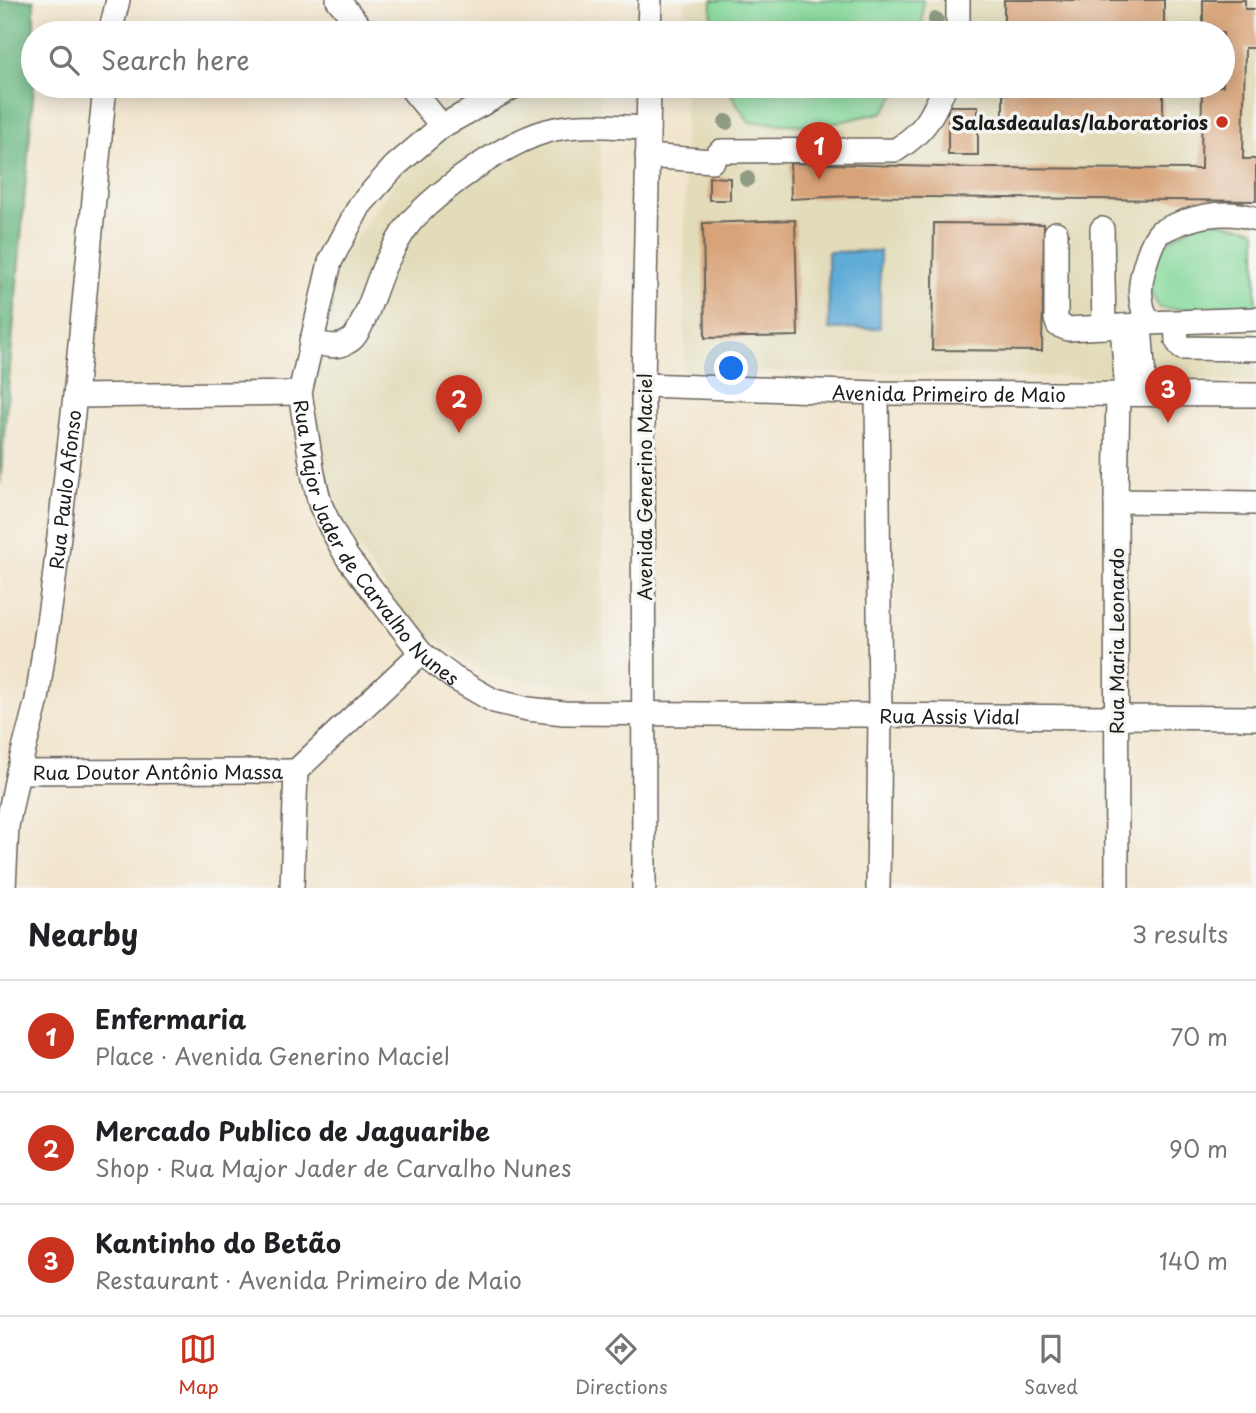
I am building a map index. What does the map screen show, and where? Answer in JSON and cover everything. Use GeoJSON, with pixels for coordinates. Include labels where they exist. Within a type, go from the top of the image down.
{"type":"FeatureCollection","features":[{"type":"Feature","properties":{"kind":"street"},"geometry":{"type":"LineString","coordinates":[[113,21],[118,0]]}},
{"type":"Feature","properties":{"kind":"street"},"geometry":{"type":"LineString","coordinates":[[338,0],[355,21]]}},
{"type":"Feature","properties":{"kind":"street"},"geometry":{"type":"LineString","coordinates":[[649,21],[650,0]]}},
{"type":"Feature","properties":{"kind":"street"},"geometry":{"type":"LineString","coordinates":[[958,0],[958,21]]}},
{"type":"Feature","properties":{"kind":"street","name":"Rua Paulo Afonso"},"geometry":{"type":"LineString","coordinates":[[4,888],[7,826],[18,772],[32,725],[44,659],[75,396],[104,98]]}},
{"type":"Feature","properties":{"kind":"street"},"geometry":{"type":"LineString","coordinates":[[419,98],[442,126]]}},
{"type":"Feature","properties":{"kind":"street","name":"Rua Major Jader de Carvalho Nunes"},"geometry":{"type":"LineString","coordinates":[[493,98],[442,126],[395,166],[360,205],[330,262],[300,393],[320,504],[347,557],[421,653],[454,678],[494,701],[528,709],[564,713],[644,713]]}},
{"type":"Feature","properties":{"kind":"street","name":"Avenida Generino Maciel"},"geometry":{"type":"LineString","coordinates":[[644,888],[643,385],[649,98]]}},
{"type":"Feature","properties":{"kind":"street"},"geometry":{"type":"LineString","coordinates":[[647,156],[712,161],[721,151],[896,150],[919,135],[940,98]]}},
{"type":"Feature","properties":{"kind":"street"},"geometry":{"type":"LineString","coordinates":[[311,341],[332,347],[352,340],[386,263],[413,219],[502,149],[547,131],[578,126],[648,128]]}},
{"type":"Feature","properties":{"kind":"street"},"geometry":{"type":"LineString","coordinates":[[1256,219],[1236,214],[1195,216],[1156,235],[1140,286],[1148,323],[1256,318]]}},
{"type":"Feature","properties":{"kind":"street","name":"Rua Maria Leonardo"},"geometry":{"type":"LineString","coordinates":[[1102,229],[1122,326],[1130,393],[1116,502],[1117,888]]}},
{"type":"Feature","properties":{"kind":"street"},"geometry":{"type":"LineString","coordinates":[[1056,233],[1058,324],[1068,329],[1122,326]]}},
{"type":"Feature","properties":{"kind":"street"},"geometry":{"type":"LineString","coordinates":[[1176,323],[1177,341],[1182,348],[1256,349]]}},
{"type":"Feature","properties":{"kind":"street","name":"Avenida Primeiro de Maio"},"geometry":{"type":"LineString","coordinates":[[643,385],[877,393],[1256,394]]}},
{"type":"Feature","properties":{"kind":"street"},"geometry":{"type":"LineString","coordinates":[[75,396],[300,393]]}},
{"type":"Feature","properties":{"kind":"street"},"geometry":{"type":"LineString","coordinates":[[877,393],[880,715],[878,888]]}},
{"type":"Feature","properties":{"kind":"street"},"geometry":{"type":"LineString","coordinates":[[1116,502],[1256,503]]}},
{"type":"Feature","properties":{"kind":"street"},"geometry":{"type":"LineString","coordinates":[[292,888],[296,771],[421,653]]}},
{"type":"Feature","properties":{"kind":"street","name":"Rua Assis Vidal"},"geometry":{"type":"LineString","coordinates":[[644,713],[1256,718]]}},
{"type":"Feature","properties":{"kind":"street","name":"Rua Doutor Antônio Massa"},"geometry":{"type":"LineString","coordinates":[[18,772],[296,771]]}},
{"type":"Feature","properties":{"kind":"shaded area"},"geometry":{"type":"Polygon","coordinates":[[[685,0],[1256,0],[1256,382],[915,373],[684,371],[685,98],[1235,98],[1235,21],[685,21],[685,0]]]}},
{"type":"Feature","properties":{"kind":"shaded area"},"geometry":{"type":"Polygon","coordinates":[[[507,98],[600,98],[604,689],[496,677],[411,625],[345,529],[327,483],[307,382],[336,266],[410,160],[507,98]]]}},
{"type":"Feature","properties":{"kind":"green space"},"geometry":{"type":"Polygon","coordinates":[[[0,0],[34,0],[34,21],[21,21],[21,98],[33,98],[0,484],[0,0]]]}},
{"type":"Feature","properties":{"kind":"green space"},"geometry":{"type":"Polygon","coordinates":[[[712,0],[923,0],[922,21],[711,21],[712,0]]]}},
{"type":"Feature","properties":{"kind":"green space"},"geometry":{"type":"Polygon","coordinates":[[[734,98],[893,98],[883,112],[822,126],[749,122],[734,98]]]}},
{"type":"Feature","properties":{"kind":"green space"},"geometry":{"type":"Polygon","coordinates":[[[1204,219],[1253,229],[1256,232],[1256,308],[1234,311],[1159,308],[1147,284],[1157,247],[1204,219]]]}},
{"type":"Feature","properties":{"kind":"water"},"geometry":{"type":"Polygon","coordinates":[[[880,251],[880,328],[829,329],[828,252],[880,251]]]}},
{"type":"Feature","properties":{"kind":"building"},"geometry":{"type":"Polygon","coordinates":[[[1004,0],[1164,0],[1164,21],[1004,21],[1004,0]]]}},
{"type":"Feature","properties":{"kind":"building","name":"Salasdeaulas/laboratorios"},"geometry":{"type":"Polygon","coordinates":[[[1203,0],[1245,0],[1245,9],[1256,9],[1256,48],[1245,48],[1243,159],[1256,159],[1256,201],[847,196],[791,199],[790,163],[979,168],[1201,169],[1202,98],[1235,98],[1235,21],[1203,21],[1203,0]]]}},
{"type":"Feature","properties":{"kind":"building"},"geometry":{"type":"Polygon","coordinates":[[[1003,98],[1163,98],[1163,128],[1003,127],[1003,98]]]}},
{"type":"Feature","properties":{"kind":"building"},"geometry":{"type":"Polygon","coordinates":[[[948,106],[978,106],[978,155],[948,155],[948,106]]]}},
{"type":"Feature","properties":{"kind":"building"},"geometry":{"type":"Polygon","coordinates":[[[709,177],[730,178],[730,200],[709,200],[709,177]]]}},
{"type":"Feature","properties":{"kind":"building"},"geometry":{"type":"Polygon","coordinates":[[[795,220],[798,336],[705,338],[703,223],[795,220]]]}},
{"type":"Feature","properties":{"kind":"building"},"geometry":{"type":"Polygon","coordinates":[[[934,223],[1044,224],[1042,351],[932,350],[934,223]]]}},
{"type":"Feature","properties":{"kind":"place","name":"Salasdeaulas/laboratorios"},"geometry":{"type":"Point","coordinates":[1222,122]}},
{"type":"Feature","properties":{"kind":"place","name":"Enfermaria"},"geometry":{"type":"Point","coordinates":[819,180]}},
{"type":"Feature","properties":{"kind":"place","name":"Kantinho do Betão"},"geometry":{"type":"Point","coordinates":[1168,423]}},
{"type":"Feature","properties":{"kind":"place","name":"Mercado Publico de Jaguaribe"},"geometry":{"type":"Point","coordinates":[459,433]}}]}
